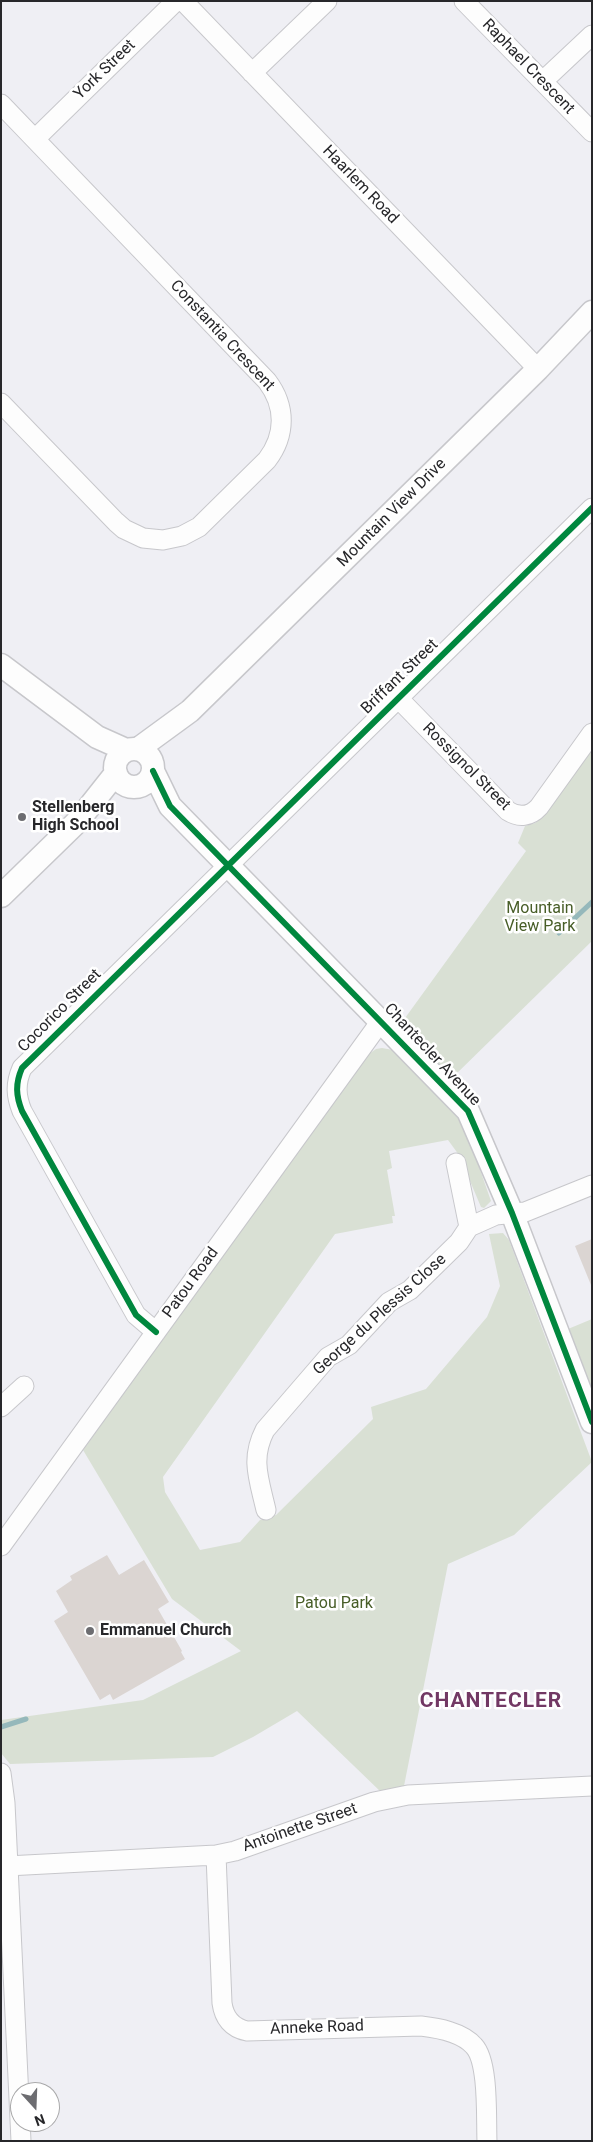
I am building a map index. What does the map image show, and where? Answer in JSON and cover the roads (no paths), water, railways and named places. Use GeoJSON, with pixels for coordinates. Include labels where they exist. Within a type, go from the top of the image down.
{"type":"FeatureCollection","features":[{"type":"Feature","properties":{"kind":"street","name":"York Street"},"geometry":{"type":"LineString","coordinates":[[35,139],[176,1]]}},
{"type":"Feature","properties":{"kind":"street","name":"Haarlem Road"},"geometry":{"type":"LineString","coordinates":[[183,1],[538,369]]}},
{"type":"Feature","properties":{"kind":"street"},"geometry":{"type":"LineString","coordinates":[[252,73],[328,1]]}},
{"type":"Feature","properties":{"kind":"street","name":"Raphael Crescent"},"geometry":{"type":"LineString","coordinates":[[464,1],[592,132]]}},
{"type":"Feature","properties":{"kind":"street"},"geometry":{"type":"LineString","coordinates":[[543,81],[592,35]]}},
{"type":"Feature","properties":{"kind":"street","name":"Constantia Crescent"},"geometry":{"type":"LineString","coordinates":[[1,104],[267,381],[279,400],[281,432],[274,452],[268,460],[199,527],[173,539],[154,540],[134,534],[116,522],[1,403]]}},
{"type":"Feature","properties":{"kind":"street","name":"Mountain View Drive"},"geometry":{"type":"LineString","coordinates":[[1,896],[133,768],[171,739],[190,711],[538,369],[592,312]]}},
{"type":"Feature","properties":{"kind":"street","name":"Briffant Street"},"geometry":{"type":"LineString","coordinates":[[228,865],[592,508]]}},
{"type":"Feature","properties":{"kind":"street","name":"Chantecler Avenue"},"geometry":{"type":"LineString","coordinates":[[1,665],[97,737],[133,768],[149,798],[170,806],[468,1111],[512,1213],[592,1422]]}},
{"type":"Feature","properties":{"kind":"street","name":"Rossignol Street"},"geometry":{"type":"LineString","coordinates":[[398,698],[508,811],[519,816],[531,814],[540,806],[592,733]]}},
{"type":"Feature","properties":{"kind":"street","name":"Cocorico Street"},"geometry":{"type":"LineString","coordinates":[[156,1332],[136,1315],[22,1110],[16,1087],[22,1068],[27,1061],[228,865]]}},
{"type":"Feature","properties":{"kind":"street","name":"Patou Road"},"geometry":{"type":"LineString","coordinates":[[1,1546],[381,1021]]}},
{"type":"Feature","properties":{"kind":"street"},"geometry":{"type":"LineString","coordinates":[[456,1163],[469,1227]]}},
{"type":"Feature","properties":{"kind":"street","name":"George du Plessis Close"},"geometry":{"type":"LineString","coordinates":[[266,1510],[255,1464],[258,1447],[265,1430],[328,1357],[349,1346],[389,1302],[410,1290],[459,1242],[469,1227],[496,1215],[525,1212],[592,1185]]}},
{"type":"Feature","properties":{"kind":"street"},"geometry":{"type":"LineString","coordinates":[[1,1406],[24,1386]]}},
{"type":"Feature","properties":{"kind":"street"},"geometry":{"type":"LineString","coordinates":[[1,1773],[5,1803],[21,2141]]}},
{"type":"Feature","properties":{"kind":"street","name":"Antoinette Street"},"geometry":{"type":"LineString","coordinates":[[7,1866],[216,1855],[242,1849],[374,1802],[408,1795],[592,1786]]}},
{"type":"Feature","properties":{"kind":"street","name":"Anneke Road"},"geometry":{"type":"LineString","coordinates":[[216,1855],[222,2003],[223,2010],[230,2022],[241,2030],[247,2031],[421,2026],[435,2027],[462,2037],[474,2046],[483,2064],[487,2141]]}},
{"type":"Feature","properties":{"kind":"waterway"},"geometry":{"type":"LineString","coordinates":[[559,933],[592,902]]}},
{"type":"Feature","properties":{"kind":"waterway"},"geometry":{"type":"LineString","coordinates":[[1,1727],[26,1719]]}},
{"type":"Feature","properties":{"kind":"place","name":"Stellenberg High School"},"geometry":{"type":"Point","coordinates":[22,817]}},
{"type":"Feature","properties":{"kind":"place","name":"Emmanuel Church"},"geometry":{"type":"Point","coordinates":[90,1631]}},
{"type":"Feature","properties":{"kind":"district","name":"CHANTECLER"},"geometry":{"type":"Point","coordinates":[491,1702]}},
{"type":"Feature","properties":{"kind":"park label","name":"Mountain View Park"},"geometry":{"type":"Point","coordinates":[540,918]}},
{"type":"Feature","properties":{"kind":"park label","name":"Patou Park"},"geometry":{"type":"Point","coordinates":[334,1604]}}]}
